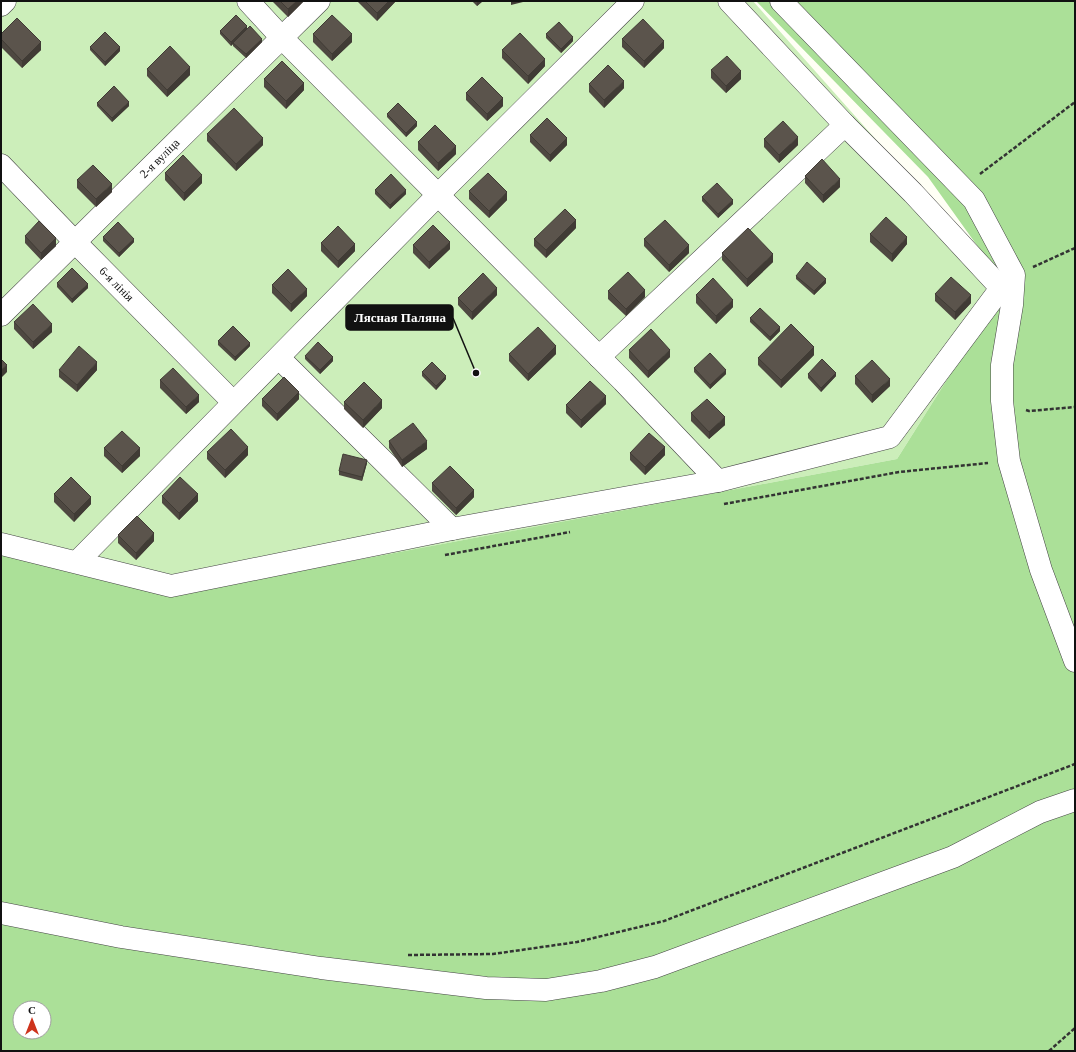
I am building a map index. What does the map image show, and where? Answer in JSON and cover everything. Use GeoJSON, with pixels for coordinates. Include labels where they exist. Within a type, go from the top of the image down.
{"type":"FeatureCollection","features":[{"type":"Feature","properties":{"kind":"street"},"geometry":{"type":"LineString","coordinates":[[1,4],[4,1]]}},
{"type":"Feature","properties":{"kind":"street"},"geometry":{"type":"LineString","coordinates":[[248,1],[282,38],[623,381],[718,481]]}},
{"type":"Feature","properties":{"kind":"street","name":"2-я вуліца"},"geometry":{"type":"LineString","coordinates":[[1,315],[76,243],[319,1]]}},
{"type":"Feature","properties":{"kind":"street"},"geometry":{"type":"LineString","coordinates":[[77,562],[438,195],[633,1]]}},
{"type":"Feature","properties":{"kind":"street"},"geometry":{"type":"LineString","coordinates":[[1,544],[171,586],[452,529],[718,481],[890,437],[1001,288],[913,193],[845,125],[728,1]]}},
{"type":"Feature","properties":{"kind":"street"},"geometry":{"type":"LineString","coordinates":[[781,1],[974,200],[1014,275],[1012,305],[1002,365],[1002,401],[1009,460],[1041,570],[1075,661]]}},
{"type":"Feature","properties":{"kind":"street"},"geometry":{"type":"LineString","coordinates":[[599,357],[845,125]]}},
{"type":"Feature","properties":{"kind":"street","name":"6-я лінія"},"geometry":{"type":"LineString","coordinates":[[1,165],[233,402]]}},
{"type":"Feature","properties":{"kind":"street"},"geometry":{"type":"LineString","coordinates":[[279,358],[452,529]]}},
{"type":"Feature","properties":{"kind":"street"},"geometry":{"type":"LineString","coordinates":[[1,913],[121,937],[321,968],[486,988],[546,990],[601,981],[655,967],[953,857],[1040,812],[1075,800]]}},
{"type":"Feature","properties":{"kind":"path"},"geometry":{"type":"LineString","coordinates":[[962,188],[1075,102]]}},
{"type":"Feature","properties":{"kind":"path"},"geometry":{"type":"LineString","coordinates":[[1014,275],[1075,248]]}},
{"type":"Feature","properties":{"kind":"path"},"geometry":{"type":"LineString","coordinates":[[1002,401],[1029,411],[1075,407]]}},
{"type":"Feature","properties":{"kind":"path"},"geometry":{"type":"LineString","coordinates":[[402,955],[493,954],[577,942],[664,921],[1075,764]]}},
{"type":"Feature","properties":{"kind":"path"},"geometry":{"type":"LineString","coordinates":[[1049,1051],[1075,1028]]}},
{"type":"Feature","properties":{"kind":"green space"},"geometry":{"type":"Polygon","coordinates":[[[1,1],[753,1],[1006,286],[897,459],[175,594],[1,553],[1,1]]]}},
{"type":"Feature","properties":{"kind":"green space"},"geometry":{"type":"Polygon","coordinates":[[[756,1],[1075,1],[1075,1051],[1,1051],[1,553],[175,594],[897,459],[1006,286],[928,177],[756,1]]]}},
{"type":"Feature","properties":{"kind":"building"},"geometry":{"type":"Polygon","coordinates":[[[280,1],[297,1],[288,9],[280,1]]]}},
{"type":"Feature","properties":{"kind":"building"},"geometry":{"type":"Polygon","coordinates":[[[365,1],[389,1],[377,13],[365,1]]]}},
{"type":"Feature","properties":{"kind":"building"},"geometry":{"type":"Polygon","coordinates":[[[236,15],[247,26],[231,42],[220,31],[236,15]]]}},
{"type":"Feature","properties":{"kind":"building"},"geometry":{"type":"Polygon","coordinates":[[[332,15],[352,34],[332,54],[313,34],[332,15]]]}},
{"type":"Feature","properties":{"kind":"building"},"geometry":{"type":"Polygon","coordinates":[[[17,18],[41,42],[22,61],[1,39],[1,34],[17,18]]]}},
{"type":"Feature","properties":{"kind":"building"},"geometry":{"type":"Polygon","coordinates":[[[643,19],[664,41],[644,61],[622,39],[643,19]]]}},
{"type":"Feature","properties":{"kind":"building"},"geometry":{"type":"Polygon","coordinates":[[[559,22],[573,37],[561,49],[546,34],[559,22]]]}},
{"type":"Feature","properties":{"kind":"building"},"geometry":{"type":"Polygon","coordinates":[[[250,26],[262,39],[246,54],[233,43],[250,26]]]}},
{"type":"Feature","properties":{"kind":"building"},"geometry":{"type":"Polygon","coordinates":[[[105,32],[120,47],[105,62],[90,47],[105,32]]]}},
{"type":"Feature","properties":{"kind":"building"},"geometry":{"type":"Polygon","coordinates":[[[520,33],[545,59],[528,76],[502,50],[520,33]]]}},
{"type":"Feature","properties":{"kind":"building"},"geometry":{"type":"Polygon","coordinates":[[[170,46],[190,67],[167,90],[147,69],[170,46]]]}},
{"type":"Feature","properties":{"kind":"building"},"geometry":{"type":"Polygon","coordinates":[[[727,56],[741,71],[726,86],[711,70],[727,56]]]}},
{"type":"Feature","properties":{"kind":"building"},"geometry":{"type":"Polygon","coordinates":[[[282,61],[304,83],[286,101],[264,79],[282,61]]]}},
{"type":"Feature","properties":{"kind":"building"},"geometry":{"type":"Polygon","coordinates":[[[608,65],[624,81],[604,100],[589,84],[608,65]]]}},
{"type":"Feature","properties":{"kind":"building"},"geometry":{"type":"Polygon","coordinates":[[[482,77],[503,98],[487,114],[466,93],[482,77]]]}},
{"type":"Feature","properties":{"kind":"building"},"geometry":{"type":"Polygon","coordinates":[[[114,86],[129,102],[112,118],[97,103],[114,86]]]}},
{"type":"Feature","properties":{"kind":"building"},"geometry":{"type":"Polygon","coordinates":[[[398,103],[417,122],[406,133],[387,114],[398,103]]]}},
{"type":"Feature","properties":{"kind":"building"},"geometry":{"type":"Polygon","coordinates":[[[234,108],[263,138],[236,164],[207,134],[234,108]]]}},
{"type":"Feature","properties":{"kind":"building"},"geometry":{"type":"Polygon","coordinates":[[[547,118],[567,138],[550,155],[530,135],[547,118]]]}},
{"type":"Feature","properties":{"kind":"building"},"geometry":{"type":"Polygon","coordinates":[[[783,121],[798,137],[779,155],[764,139],[783,121]]]}},
{"type":"Feature","properties":{"kind":"building"},"geometry":{"type":"Polygon","coordinates":[[[435,125],[456,146],[438,163],[418,142],[435,125]]]}},
{"type":"Feature","properties":{"kind":"building"},"geometry":{"type":"Polygon","coordinates":[[[183,155],[202,175],[184,193],[165,173],[183,155]]]}},
{"type":"Feature","properties":{"kind":"building"},"geometry":{"type":"Polygon","coordinates":[[[822,159],[840,179],[823,195],[805,176],[822,159]]]}},
{"type":"Feature","properties":{"kind":"building"},"geometry":{"type":"Polygon","coordinates":[[[93,165],[112,184],[96,199],[77,180],[93,165]]]}},
{"type":"Feature","properties":{"kind":"building"},"geometry":{"type":"Polygon","coordinates":[[[488,173],[507,192],[489,211],[469,191],[488,173]]]}},
{"type":"Feature","properties":{"kind":"building"},"geometry":{"type":"Polygon","coordinates":[[[391,174],[406,190],[390,205],[375,190],[391,174]]]}},
{"type":"Feature","properties":{"kind":"building"},"geometry":{"type":"Polygon","coordinates":[[[717,183],[733,200],[718,214],[702,197],[717,183]]]}},
{"type":"Feature","properties":{"kind":"building"},"geometry":{"type":"Polygon","coordinates":[[[565,209],[576,220],[546,250],[534,239],[565,209]]]}},
{"type":"Feature","properties":{"kind":"building"},"geometry":{"type":"Polygon","coordinates":[[[886,217],[907,237],[892,254],[870,234],[886,217]]]}},
{"type":"Feature","properties":{"kind":"building"},"geometry":{"type":"Polygon","coordinates":[[[665,220],[689,245],[669,265],[644,239],[665,220]]]}},
{"type":"Feature","properties":{"kind":"building"},"geometry":{"type":"Polygon","coordinates":[[[39,221],[56,238],[41,253],[25,236],[39,221]]]}},
{"type":"Feature","properties":{"kind":"building"},"geometry":{"type":"Polygon","coordinates":[[[118,222],[134,239],[119,253],[103,237],[118,222]]]}},
{"type":"Feature","properties":{"kind":"building"},"geometry":{"type":"Polygon","coordinates":[[[433,225],[450,242],[429,262],[413,245],[433,225]]]}},
{"type":"Feature","properties":{"kind":"building"},"geometry":{"type":"Polygon","coordinates":[[[338,226],[355,244],[338,261],[321,243],[338,226]]]}},
{"type":"Feature","properties":{"kind":"building"},"geometry":{"type":"Polygon","coordinates":[[[748,228],[773,254],[747,279],[722,253],[748,228]]]}},
{"type":"Feature","properties":{"kind":"building"},"geometry":{"type":"Polygon","coordinates":[[[807,262],[826,279],[814,291],[796,276],[807,262]]]}},
{"type":"Feature","properties":{"kind":"building"},"geometry":{"type":"Polygon","coordinates":[[[72,268],[88,284],[72,299],[57,283],[72,268]]]}},
{"type":"Feature","properties":{"kind":"building"},"geometry":{"type":"Polygon","coordinates":[[[288,269],[307,289],[291,304],[272,285],[288,269]]]}},
{"type":"Feature","properties":{"kind":"building"},"geometry":{"type":"Polygon","coordinates":[[[628,272],[645,290],[626,309],[608,291],[628,272]]]}},
{"type":"Feature","properties":{"kind":"building"},"geometry":{"type":"Polygon","coordinates":[[[483,273],[497,288],[472,312],[458,298],[483,273]]]}},
{"type":"Feature","properties":{"kind":"building"},"geometry":{"type":"Polygon","coordinates":[[[951,277],[971,295],[955,312],[935,294],[951,277]]]}},
{"type":"Feature","properties":{"kind":"building"},"geometry":{"type":"Polygon","coordinates":[[[713,278],[733,300],[716,316],[696,295],[713,278]]]}},
{"type":"Feature","properties":{"kind":"building"},"geometry":{"type":"Polygon","coordinates":[[[33,304],[52,324],[33,342],[14,322],[33,304]]]}},
{"type":"Feature","properties":{"kind":"building"},"geometry":{"type":"Polygon","coordinates":[[[760,308],[780,327],[770,337],[750,318],[760,308]]]}},
{"type":"Feature","properties":{"kind":"building"},"geometry":{"type":"Polygon","coordinates":[[[791,324],[814,347],[781,380],[758,358],[791,324]]]}},
{"type":"Feature","properties":{"kind":"building"},"geometry":{"type":"Polygon","coordinates":[[[233,326],[250,343],[235,357],[218,341],[233,326]]]}},
{"type":"Feature","properties":{"kind":"building"},"geometry":{"type":"Polygon","coordinates":[[[538,327],[556,346],[528,374],[509,354],[538,327]]]}},
{"type":"Feature","properties":{"kind":"building"},"geometry":{"type":"Polygon","coordinates":[[[651,329],[670,350],[648,371],[629,350],[651,329]]]}},
{"type":"Feature","properties":{"kind":"building"},"geometry":{"type":"Polygon","coordinates":[[[318,342],[333,357],[320,370],[305,356],[318,342]]]}},
{"type":"Feature","properties":{"kind":"building"},"geometry":{"type":"Polygon","coordinates":[[[79,346],[97,362],[77,385],[59,370],[79,346]]]}},
{"type":"Feature","properties":{"kind":"building"},"geometry":{"type":"Polygon","coordinates":[[[710,353],[726,370],[710,385],[694,368],[710,353]]]}},
{"type":"Feature","properties":{"kind":"building"},"geometry":{"type":"Polygon","coordinates":[[[1,359],[7,365],[1,370],[1,359]]]}},
{"type":"Feature","properties":{"kind":"building"},"geometry":{"type":"Polygon","coordinates":[[[822,359],[836,373],[821,388],[808,374],[822,359]]]}},
{"type":"Feature","properties":{"kind":"building"},"geometry":{"type":"Polygon","coordinates":[[[872,360],[890,379],[872,395],[855,376],[872,360]]]}},
{"type":"Feature","properties":{"kind":"building"},"geometry":{"type":"Polygon","coordinates":[[[432,362],[446,376],[436,386],[422,372],[432,362]]]}},
{"type":"Feature","properties":{"kind":"building"},"geometry":{"type":"Polygon","coordinates":[[[173,368],[199,395],[186,407],[160,380],[173,368]]]}},
{"type":"Feature","properties":{"kind":"building"},"geometry":{"type":"Polygon","coordinates":[[[284,377],[299,392],[277,414],[262,399],[284,377]]]}},
{"type":"Feature","properties":{"kind":"building"},"geometry":{"type":"Polygon","coordinates":[[[590,381],[606,396],[581,420],[566,405],[590,381]]]}},
{"type":"Feature","properties":{"kind":"building"},"geometry":{"type":"Polygon","coordinates":[[[364,382],[382,400],[363,420],[344,402],[364,382]]]}},
{"type":"Feature","properties":{"kind":"building"},"geometry":{"type":"Polygon","coordinates":[[[707,399],[725,417],[709,432],[691,413],[707,399]]]}},
{"type":"Feature","properties":{"kind":"building"},"geometry":{"type":"Polygon","coordinates":[[[413,423],[427,441],[402,460],[389,441],[413,423]]]}},
{"type":"Feature","properties":{"kind":"building"},"geometry":{"type":"Polygon","coordinates":[[[231,429],[248,447],[225,470],[207,452],[231,429]]]}},
{"type":"Feature","properties":{"kind":"building"},"geometry":{"type":"Polygon","coordinates":[[[122,431],[140,448],[122,466],[104,448],[122,431]]]}},
{"type":"Feature","properties":{"kind":"building"},"geometry":{"type":"Polygon","coordinates":[[[649,433],[665,447],[645,467],[630,453],[649,433]]]}},
{"type":"Feature","properties":{"kind":"building"},"geometry":{"type":"Polygon","coordinates":[[[343,454],[367,460],[362,477],[339,471],[343,454]]]}},
{"type":"Feature","properties":{"kind":"building"},"geometry":{"type":"Polygon","coordinates":[[[450,466],[474,490],[456,508],[432,483],[450,466]]]}},
{"type":"Feature","properties":{"kind":"building"},"geometry":{"type":"Polygon","coordinates":[[[71,477],[91,497],[74,514],[54,494],[71,477]]]}},
{"type":"Feature","properties":{"kind":"building"},"geometry":{"type":"Polygon","coordinates":[[[180,477],[198,494],[179,513],[162,496],[180,477]]]}},
{"type":"Feature","properties":{"kind":"building"},"geometry":{"type":"Polygon","coordinates":[[[137,516],[154,533],[136,553],[118,535],[137,516]]]}},
{"type":"Feature","properties":{"kind":"place","name":"Лясная Паляна"},"geometry":{"type":"Point","coordinates":[476,373]}}]}
